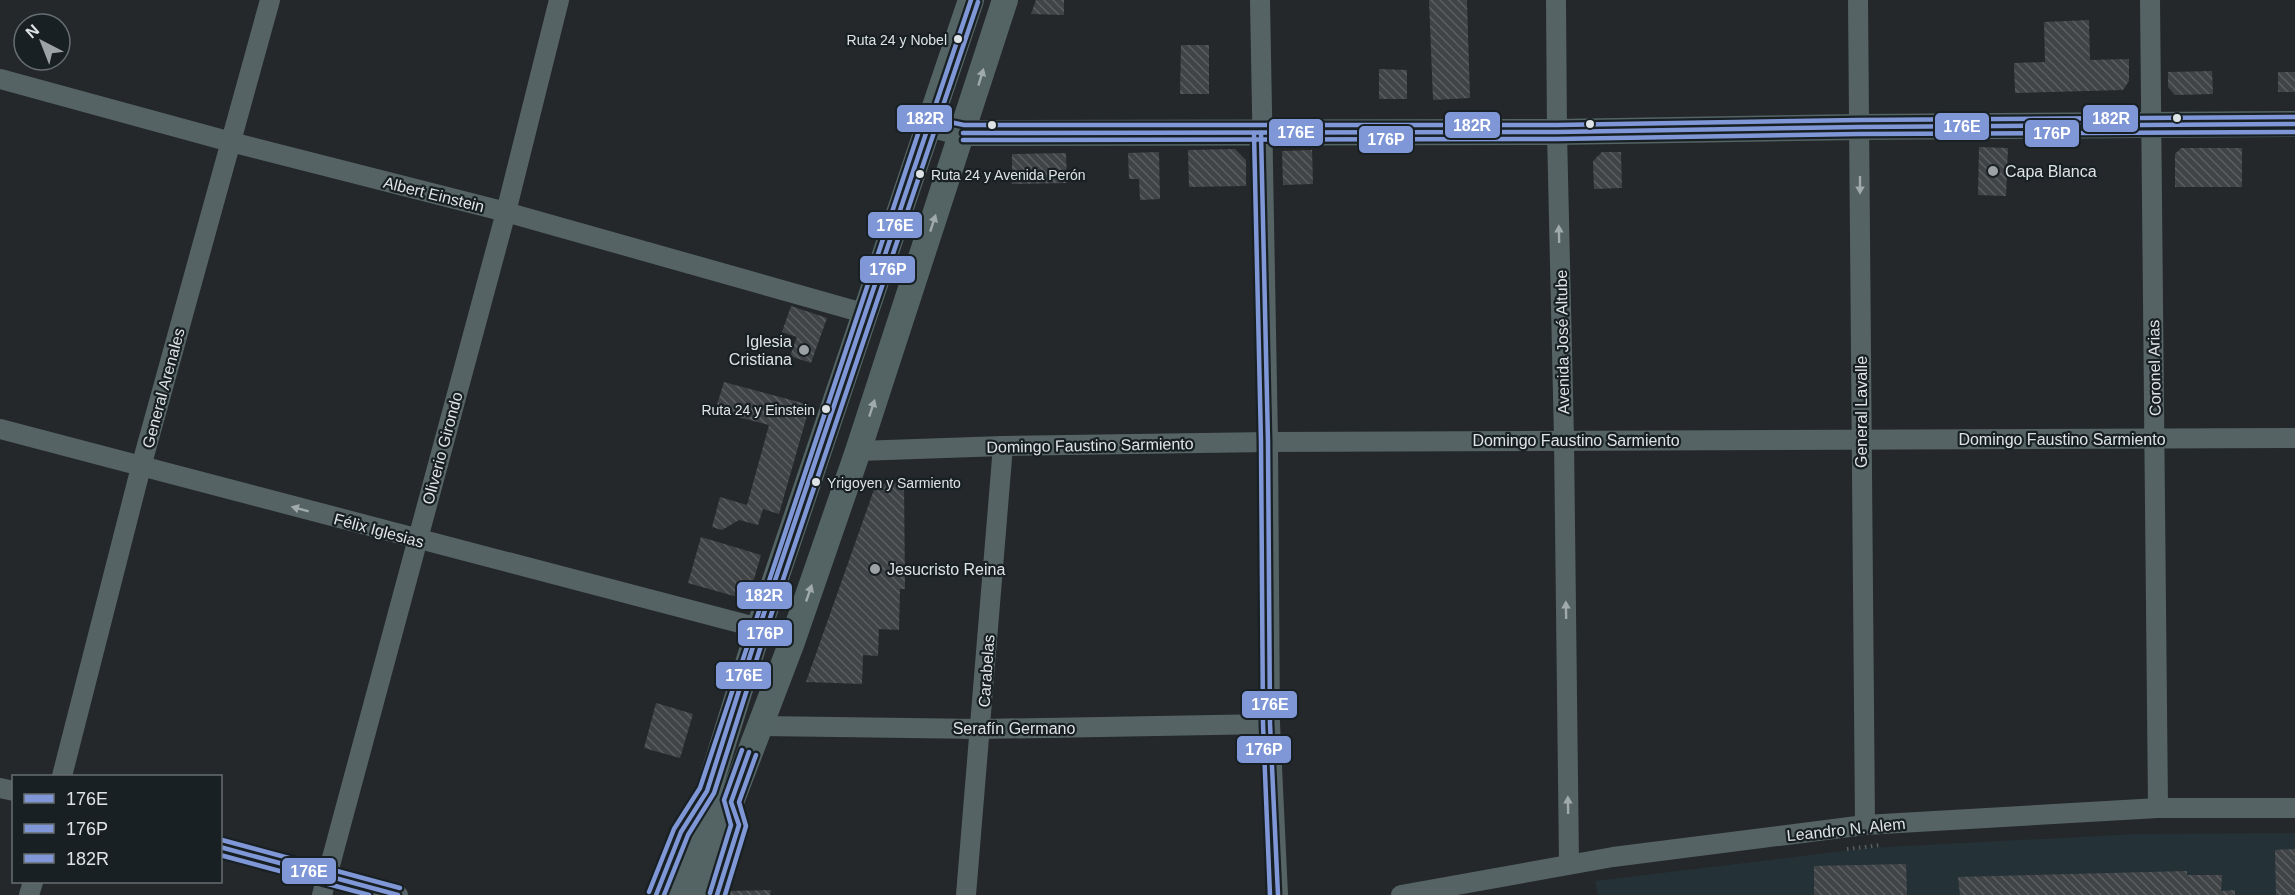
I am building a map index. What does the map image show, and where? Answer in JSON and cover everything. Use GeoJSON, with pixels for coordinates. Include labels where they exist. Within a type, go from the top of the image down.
{"type":"FeatureCollection","features":[{"type":"Feature","properties":{"kind":"main road"},"geometry":{"type":"LineString","coordinates":[[676,895],[759,628],[867,314],[971,0]]}},
{"type":"Feature","properties":{"kind":"main road"},"geometry":{"type":"LineString","coordinates":[[699,895],[730,802],[792,642],[858,451],[1005,0]]}},
{"type":"Feature","properties":{"kind":"main road"},"geometry":{"type":"LineString","coordinates":[[929,124],[963,133],[1557,132],[2295,124]]}},
{"type":"Feature","properties":{"kind":"street","name":"General Arenales"},"geometry":{"type":"LineString","coordinates":[[63,775],[141,467],[270,0]]}},
{"type":"Feature","properties":{"kind":"street","name":"Oliverio Girondo"},"geometry":{"type":"LineString","coordinates":[[322,895],[506,212],[559,0]]}},
{"type":"Feature","properties":{"kind":"street"},"geometry":{"type":"LineString","coordinates":[[1260,0],[1268,442],[1270,724],[1278,895]]}},
{"type":"Feature","properties":{"kind":"street","name":"Avenida José Altube"},"geometry":{"type":"LineString","coordinates":[[1556,0],[1569,864]]}},
{"type":"Feature","properties":{"kind":"street","name":"General Lavalle"},"geometry":{"type":"LineString","coordinates":[[1858,0],[1865,825]]}},
{"type":"Feature","properties":{"kind":"street","name":"Coronel Arias"},"geometry":{"type":"LineString","coordinates":[[2150,0],[2158,808]]}},
{"type":"Feature","properties":{"kind":"street","name":"Albert Einstein"},"geometry":{"type":"LineString","coordinates":[[0,79],[231,142],[506,212],[867,314]]}},
{"type":"Feature","properties":{"kind":"street","name":"Félix Iglesias"},"geometry":{"type":"LineString","coordinates":[[0,429],[759,628]]}},
{"type":"Feature","properties":{"kind":"street","name":"Domingo Faustino Sarmiento"},"geometry":{"type":"LineString","coordinates":[[858,451],[1003,446],[1268,442],[2295,438]]}},
{"type":"Feature","properties":{"kind":"street","name":"Carabelas"},"geometry":{"type":"LineString","coordinates":[[966,895],[1003,446]]}},
{"type":"Feature","properties":{"kind":"street","name":"Serafín Germano"},"geometry":{"type":"LineString","coordinates":[[758,726],[981,729],[1270,724]]}},
{"type":"Feature","properties":{"kind":"street"},"geometry":{"type":"LineString","coordinates":[[656,895],[681,832],[707,791]]}},
{"type":"Feature","properties":{"kind":"street"},"geometry":{"type":"LineString","coordinates":[[717,895],[739,825],[730,802]]}},
{"type":"Feature","properties":{"kind":"street","name":"Leandro N. Alem"},"geometry":{"type":"LineString","coordinates":[[1401,895],[1569,864],[1865,825],[2158,808],[2295,808]]}},
{"type":"Feature","properties":{"kind":"street"},"geometry":{"type":"LineString","coordinates":[[222,848],[398,895]]}},
{"type":"Feature","properties":{"kind":"path"},"geometry":{"type":"LineString","coordinates":[[1841,849],[1887,844]]}},
{"type":"Feature","properties":{"kind":"shaded area"},"geometry":{"type":"Polygon","coordinates":[[[2295,833],[2295,895],[1598,895],[1595,881],[1868,848],[2137,834],[2295,833]]]}},
{"type":"Feature","properties":{"kind":"building"},"geometry":{"type":"Polygon","coordinates":[[[1036,0],[1064,0],[1064,15],[1031,14],[1036,0]]]}},
{"type":"Feature","properties":{"kind":"building"},"geometry":{"type":"Polygon","coordinates":[[[1429,0],[1467,0],[1470,98],[1433,100],[1429,0]]]}},
{"type":"Feature","properties":{"kind":"building"},"geometry":{"type":"Polygon","coordinates":[[[2089,20],[2090,60],[2129,59],[2129,81],[2123,90],[2015,93],[2014,63],[2045,62],[2044,22],[2089,20]]]}},
{"type":"Feature","properties":{"kind":"building"},"geometry":{"type":"Polygon","coordinates":[[[1181,45],[1209,45],[1209,94],[1180,94],[1181,45]]]}},
{"type":"Feature","properties":{"kind":"building"},"geometry":{"type":"Polygon","coordinates":[[[1379,69],[1407,70],[1407,99],[1379,99],[1379,69]]]}},
{"type":"Feature","properties":{"kind":"building"},"geometry":{"type":"Polygon","coordinates":[[[2212,71],[2213,94],[2175,95],[2168,87],[2168,72],[2212,71]]]}},
{"type":"Feature","properties":{"kind":"building"},"geometry":{"type":"Polygon","coordinates":[[[2278,72],[2295,72],[2295,92],[2278,92],[2278,72]]]}},
{"type":"Feature","properties":{"kind":"building","name":"Capa Blanca"},"geometry":{"type":"Polygon","coordinates":[[[1979,147],[2008,148],[2006,196],[1978,195],[1979,147]]]}},
{"type":"Feature","properties":{"kind":"building"},"geometry":{"type":"Polygon","coordinates":[[[2181,148],[2242,148],[2242,187],[2175,187],[2175,154],[2181,148]]]}},
{"type":"Feature","properties":{"kind":"building"},"geometry":{"type":"Polygon","coordinates":[[[1235,149],[1246,160],[1246,186],[1189,187],[1188,150],[1235,149]]]}},
{"type":"Feature","properties":{"kind":"building"},"geometry":{"type":"Polygon","coordinates":[[[1312,150],[1313,184],[1283,185],[1282,151],[1312,150]]]}},
{"type":"Feature","properties":{"kind":"building"},"geometry":{"type":"Polygon","coordinates":[[[1159,152],[1160,199],[1140,200],[1139,179],[1129,179],[1128,153],[1159,152]]]}},
{"type":"Feature","properties":{"kind":"building"},"geometry":{"type":"Polygon","coordinates":[[[1602,152],[1621,152],[1622,188],[1594,189],[1593,161],[1602,152]]]}},
{"type":"Feature","properties":{"kind":"building"},"geometry":{"type":"Polygon","coordinates":[[[1066,153],[1067,183],[1012,184],[1012,154],[1066,153]]]}},
{"type":"Feature","properties":{"kind":"building"},"geometry":{"type":"Polygon","coordinates":[[[791,306],[827,318],[811,363],[790,356],[797,337],[782,332],[791,306]]]}},
{"type":"Feature","properties":{"kind":"building"},"geometry":{"type":"Polygon","coordinates":[[[724,382],[810,405],[779,514],[763,509],[758,525],[739,520],[722,530],[712,527],[720,497],[747,505],[769,425],[715,411],[724,382]]]}},
{"type":"Feature","properties":{"kind":"building"},"geometry":{"type":"Polygon","coordinates":[[[904,483],[905,589],[900,589],[899,630],[879,629],[878,656],[863,655],[862,684],[806,682],[876,484],[904,483]]]}},
{"type":"Feature","properties":{"kind":"building"},"geometry":{"type":"Polygon","coordinates":[[[701,537],[761,555],[748,600],[688,583],[701,537]]]}},
{"type":"Feature","properties":{"kind":"building"},"geometry":{"type":"Polygon","coordinates":[[[656,703],[693,714],[680,758],[644,748],[656,703]]]}},
{"type":"Feature","properties":{"kind":"building"},"geometry":{"type":"Polygon","coordinates":[[[2295,849],[2295,895],[2276,895],[2275,850],[2295,849]]]}},
{"type":"Feature","properties":{"kind":"building"},"geometry":{"type":"Polygon","coordinates":[[[1906,864],[1907,895],[1814,895],[1814,866],[1906,864]]]}},
{"type":"Feature","properties":{"kind":"building"},"geometry":{"type":"Polygon","coordinates":[[[2187,871],[2187,875],[2222,875],[2221,891],[2235,890],[2235,895],[1960,895],[1958,877],[2187,871]]]}},
{"type":"Feature","properties":{"kind":"building"},"geometry":{"type":"Polygon","coordinates":[[[771,890],[770,895],[727,895],[728,891],[771,890]]]}},
{"type":"Feature","properties":{"kind":"transit line","name":"176E"},"geometry":{"type":"LineString","coordinates":[[656,895],[681,832],[707,791],[759,628],[971,0]]}},
{"type":"Feature","properties":{"kind":"transit line","name":"176P"},"geometry":{"type":"LineString","coordinates":[[664,895],[688,835],[714,793],[766,630],[978,2]]}},
{"type":"Feature","properties":{"kind":"transit line","name":"182R"},"geometry":{"type":"LineString","coordinates":[[649,892],[674,829],[700,788],[922,122],[926,117],[964,125],[1557,125],[2295,117]]}},
{"type":"Feature","properties":{"kind":"transit line","name":"176E"},"geometry":{"type":"LineString","coordinates":[[963,133],[1557,132],[2295,124]]}},
{"type":"Feature","properties":{"kind":"transit line","name":"176P"},"geometry":{"type":"LineString","coordinates":[[963,140],[1557,139],[1859,134],[2295,132]]}},
{"type":"Feature","properties":{"kind":"transit line","name":"176P"},"geometry":{"type":"LineString","coordinates":[[1254,133],[1261,442],[1263,724],[1270,895]]}},
{"type":"Feature","properties":{"kind":"transit line","name":"176E"},"geometry":{"type":"LineString","coordinates":[[1261,133],[1268,442],[1270,724],[1278,895]]}},
{"type":"Feature","properties":{"kind":"transit line","name":"182R"},"geometry":{"type":"LineString","coordinates":[[710,893],[731,825],[724,800],[742,750]]}},
{"type":"Feature","properties":{"kind":"transit line","name":"176E"},"geometry":{"type":"LineString","coordinates":[[717,895],[739,825],[731,802],[749,752]]}},
{"type":"Feature","properties":{"kind":"transit line","name":"176P"},"geometry":{"type":"LineString","coordinates":[[725,895],[746,826],[739,802],[756,755]]}},
{"type":"Feature","properties":{"kind":"transit line","name":"182R"},"geometry":{"type":"LineString","coordinates":[[222,840],[400,888]]}},
{"type":"Feature","properties":{"kind":"transit line","name":"176E"},"geometry":{"type":"LineString","coordinates":[[222,848],[398,895]]}},
{"type":"Feature","properties":{"kind":"transit line","name":"176P"},"geometry":{"type":"LineString","coordinates":[[222,856],[369,895]]}},
{"type":"Feature","properties":{"kind":"place","name":"Ruta 24 y Nobel"},"geometry":{"type":"Point","coordinates":[958,39]}},
{"type":"Feature","properties":{"kind":"place","name":"Capa Blanca"},"geometry":{"type":"Point","coordinates":[1993,171]}},
{"type":"Feature","properties":{"kind":"place","name":"Ruta 24 y Avenida Perón"},"geometry":{"type":"Point","coordinates":[920,174]}},
{"type":"Feature","properties":{"kind":"place","name":"Iglesia Cristiana"},"geometry":{"type":"Point","coordinates":[804,350]}},
{"type":"Feature","properties":{"kind":"place","name":"Ruta 24 y Einstein"},"geometry":{"type":"Point","coordinates":[826,409]}},
{"type":"Feature","properties":{"kind":"place","name":"Yrigoyen y Sarmiento"},"geometry":{"type":"Point","coordinates":[816,482]}},
{"type":"Feature","properties":{"kind":"place","name":"Jesucristo Reina"},"geometry":{"type":"Point","coordinates":[875,569]}}]}
